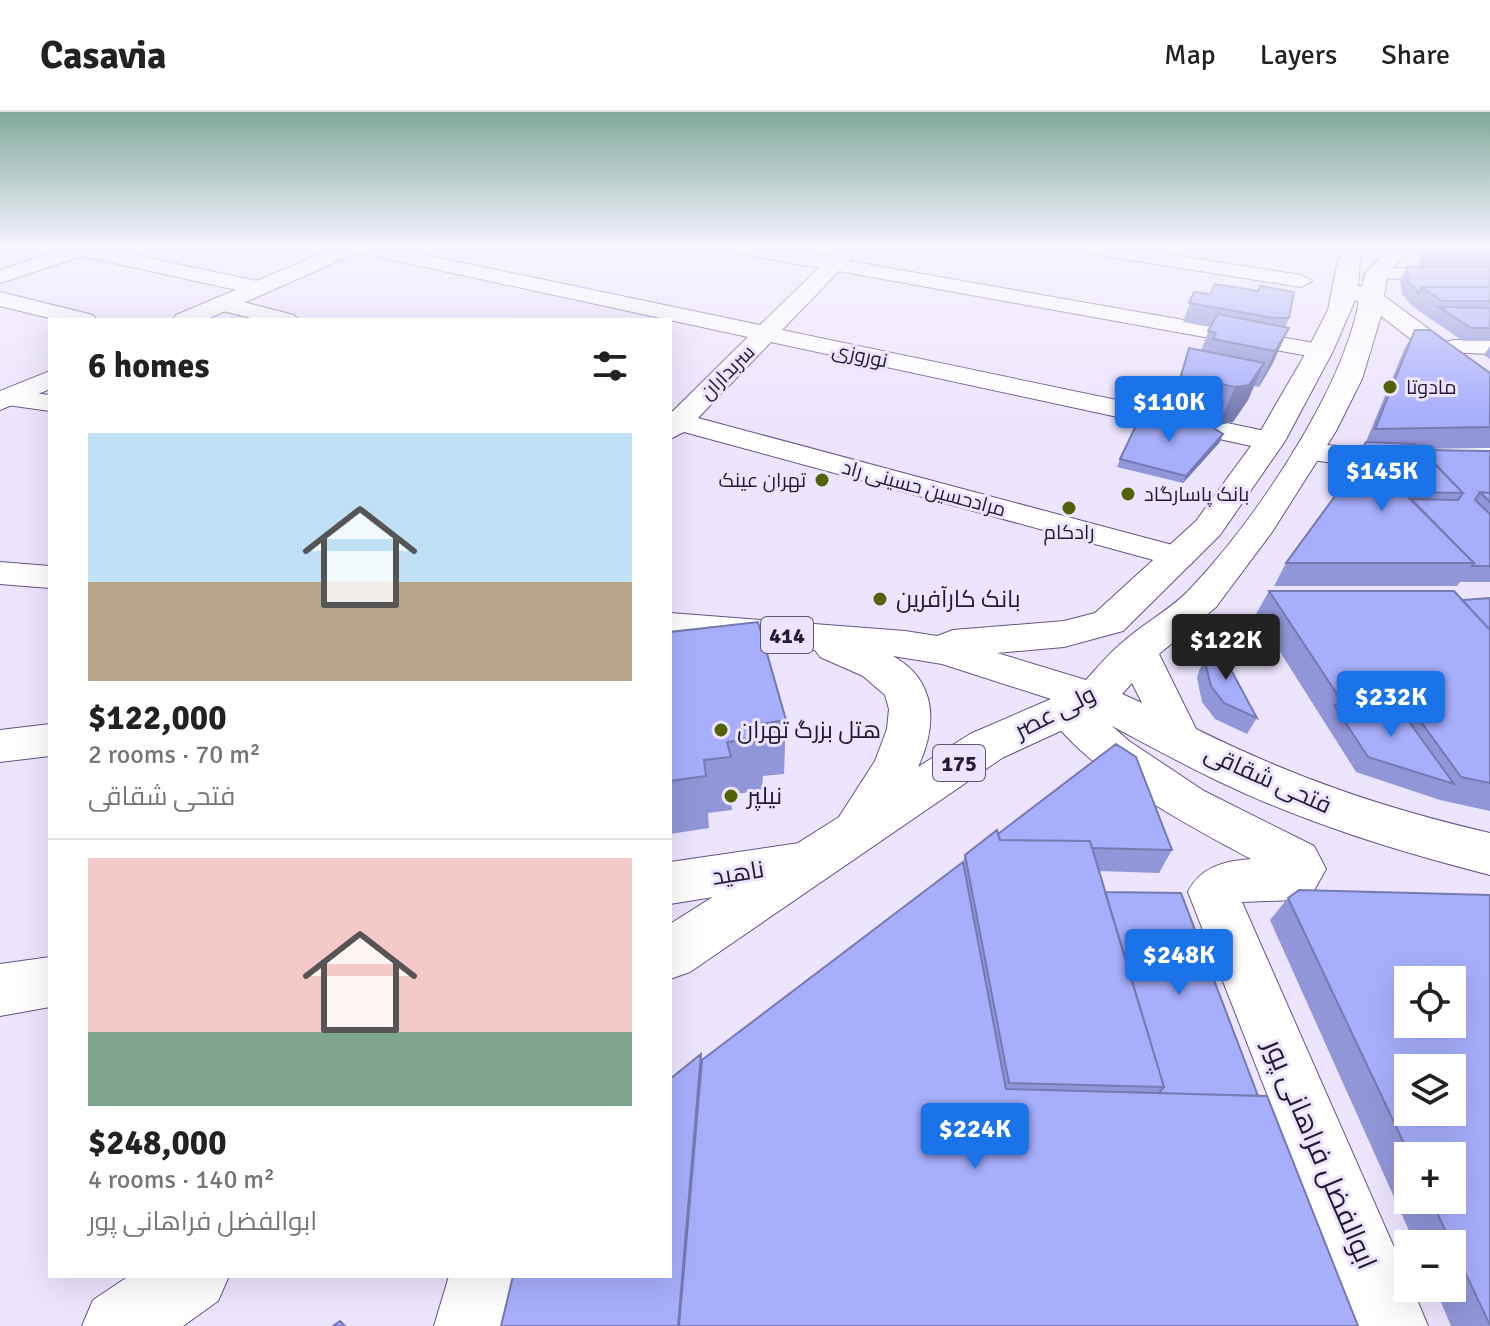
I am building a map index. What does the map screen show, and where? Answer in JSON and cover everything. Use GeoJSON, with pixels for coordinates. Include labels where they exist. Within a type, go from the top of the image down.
{"type":"FeatureCollection","features":[{"type":"Feature","properties":{"kind":"main road"},"geometry":{"type":"LineString","coordinates":[[190,318],[226,303]]}},
{"type":"Feature","properties":{"kind":"main road","name":"ولی عصر"},"geometry":{"type":"LineString","coordinates":[[905,644],[1020,639],[1092,629],[1116,617],[1219,514],[1270,441],[1320,351],[1370,303]]}},
{"type":"Feature","properties":{"kind":"main road","name":"ولی عصر"},"geometry":{"type":"LineString","coordinates":[[672,953],[986,746],[1071,698],[1203,599],[1255,532],[1308,452],[1348,379],[1371,303]]}},
{"type":"Feature","properties":{"kind":"main road"},"geometry":{"type":"LineString","coordinates":[[1374,303],[1490,387]]}},
{"type":"Feature","properties":{"kind":"main road"},"geometry":{"type":"LineString","coordinates":[[1397,303],[1490,373]]}},
{"type":"Feature","properties":{"kind":"main road"},"geometry":{"type":"LineString","coordinates":[[6,396],[48,380]]}},
{"type":"Feature","properties":{"kind":"main road"},"geometry":{"type":"LineString","coordinates":[[0,573],[48,577]]}},
{"type":"Feature","properties":{"kind":"main road","name":"414"},"geometry":{"type":"LineString","coordinates":[[672,626],[905,644],[947,651],[1071,698]]}},
{"type":"Feature","properties":{"kind":"main road"},"geometry":{"type":"LineString","coordinates":[[805,636],[890,673],[910,705],[912,719],[907,739],[857,829]]}},
{"type":"Feature","properties":{"kind":"main road"},"geometry":{"type":"LineString","coordinates":[[1137,651],[1164,704],[1176,736]]}},
{"type":"Feature","properties":{"kind":"main road","name":"فتحی شقاقی"},"geometry":{"type":"LineString","coordinates":[[1071,698],[1176,736],[1235,769],[1304,798],[1397,831],[1490,854]]}},
{"type":"Feature","properties":{"kind":"main road"},"geometry":{"type":"LineString","coordinates":[[119,1326],[190,1278]]}},
{"type":"Feature","properties":{"kind":"street"},"geometry":{"type":"LineString","coordinates":[[15,303],[77,318]]}},
{"type":"Feature","properties":{"kind":"street","name":"نوروزی"},"geometry":{"type":"LineString","coordinates":[[614,303],[1270,441]]}},
{"type":"Feature","properties":{"kind":"street","name":"سربداران"},"geometry":{"type":"LineString","coordinates":[[673,423],[796,303]]}},
{"type":"Feature","properties":{"kind":"street"},"geometry":{"type":"LineString","coordinates":[[1050,303],[1320,351]]}},
{"type":"Feature","properties":{"kind":"street"},"geometry":{"type":"LineString","coordinates":[[223,304],[278,318]]}},
{"type":"Feature","properties":{"kind":"street"},"geometry":{"type":"LineString","coordinates":[[1454,347],[1490,347]]}},
{"type":"Feature","properties":{"kind":"street"},"geometry":{"type":"LineString","coordinates":[[6,396],[48,403]]}},
{"type":"Feature","properties":{"kind":"street","name":"مرادحسین حسینی راد"},"geometry":{"type":"LineString","coordinates":[[673,423],[1179,557]]}},
{"type":"Feature","properties":{"kind":"street"},"geometry":{"type":"LineString","coordinates":[[1308,452],[1355,457],[1490,455]]}},
{"type":"Feature","properties":{"kind":"street"},"geometry":{"type":"LineString","coordinates":[[672,661],[805,636]]}},
{"type":"Feature","properties":{"kind":"street","name":"ابوالفضل فراهانی پور"},"geometry":{"type":"LineString","coordinates":[[1071,698],[1114,753],[1188,804],[1297,860],[1301,869],[1294,879],[1229,884],[1193,899],[1393,1326]]}},
{"type":"Feature","properties":{"kind":"street"},"geometry":{"type":"LineString","coordinates":[[0,746],[48,740]]}},
{"type":"Feature","properties":{"kind":"street","name":"ناهید"},"geometry":{"type":"LineString","coordinates":[[672,883],[806,862]]}},
{"type":"Feature","properties":{"kind":"street"},"geometry":{"type":"LineString","coordinates":[[0,990],[48,982]]}},
{"type":"Feature","properties":{"kind":"street"},"geometry":{"type":"LineString","coordinates":[[469,1326],[482,1278]]}},
{"type":"Feature","properties":{"kind":"building"},"geometry":{"type":"Polygon","coordinates":[[[1189,303],[1292,303],[1289,318],[1189,303]]]}},
{"type":"Feature","properties":{"kind":"building"},"geometry":{"type":"Polygon","coordinates":[[[1439,307],[1490,308],[1490,328],[1471,328],[1439,307]]]}},
{"type":"Feature","properties":{"kind":"building"},"geometry":{"type":"Polygon","coordinates":[[[1218,314],[1289,328],[1275,351],[1213,339],[1216,333],[1208,331],[1218,314]]]}},
{"type":"Feature","properties":{"kind":"building"},"geometry":{"type":"Polygon","coordinates":[[[1415,330],[1430,330],[1490,373],[1490,427],[1375,429],[1415,330]]]}},
{"type":"Feature","properties":{"kind":"building"},"geometry":{"type":"Polygon","coordinates":[[[1189,348],[1264,363],[1249,385],[1235,387],[1181,376],[1189,348]]]}},
{"type":"Feature","properties":{"kind":"building"},"geometry":{"type":"Polygon","coordinates":[[[1142,413],[1212,427],[1223,434],[1186,476],[1120,459],[1142,413]]]}},
{"type":"Feature","properties":{"kind":"building"},"geometry":{"type":"Polygon","coordinates":[[[1366,442],[1415,444],[1463,493],[1403,492],[1474,563],[1286,563],[1338,492],[1366,442]]]}},
{"type":"Feature","properties":{"kind":"building"},"geometry":{"type":"Polygon","coordinates":[[[1422,450],[1490,451],[1490,493],[1480,492],[1475,500],[1490,514],[1490,566],[1472,566],[1474,563],[1411,499],[1458,500],[1463,493],[1422,450]]]}},
{"type":"Feature","properties":{"kind":"building"},"geometry":{"type":"Polygon","coordinates":[[[1480,492],[1490,493],[1490,502],[1480,492]]]}},
{"type":"Feature","properties":{"kind":"building"},"geometry":{"type":"Polygon","coordinates":[[[1269,591],[1454,591],[1490,630],[1490,783],[1461,777],[1403,697],[1339,697],[1269,591]]]}},
{"type":"Feature","properties":{"kind":"building"},"geometry":{"type":"Polygon","coordinates":[[[1490,598],[1490,630],[1462,600],[1490,598]]]}},
{"type":"Feature","properties":{"kind":"building"},"geometry":{"type":"Polygon","coordinates":[[[758,622],[786,720],[760,724],[763,737],[727,742],[731,757],[704,760],[706,776],[672,781],[672,632],[758,622]]]}},
{"type":"Feature","properties":{"kind":"building"},"geometry":{"type":"Polygon","coordinates":[[[1217,644],[1257,718],[1224,703],[1211,686],[1205,662],[1217,644]]]}},
{"type":"Feature","properties":{"kind":"building"},"geometry":{"type":"Polygon","coordinates":[[[1334,705],[1397,705],[1454,784],[1368,757],[1334,705]]]}},
{"type":"Feature","properties":{"kind":"building"},"geometry":{"type":"Polygon","coordinates":[[[1116,744],[1136,757],[1172,850],[1092,848],[1090,841],[1000,840],[998,834],[1116,744]]]}},
{"type":"Feature","properties":{"kind":"building"},"geometry":{"type":"Polygon","coordinates":[[[997,830],[1000,840],[1090,841],[1164,1087],[1009,1083],[965,855],[997,830]]]}},
{"type":"Feature","properties":{"kind":"building"},"geometry":{"type":"Polygon","coordinates":[[[963,862],[1006,1089],[1267,1096],[1358,1326],[679,1326],[702,1060],[963,862]]]}},
{"type":"Feature","properties":{"kind":"building"},"geometry":{"type":"Polygon","coordinates":[[[1299,890],[1490,895],[1490,1325],[1466,1274],[1466,1230],[1445,1230],[1438,1214],[1466,1214],[1466,1142],[1403,1142],[1396,1126],[1466,1126],[1466,1054],[1394,1054],[1394,1122],[1288,898],[1299,890]]]}},
{"type":"Feature","properties":{"kind":"building"},"geometry":{"type":"Polygon","coordinates":[[[1105,892],[1181,893],[1258,1096],[1159,1093],[1164,1087],[1105,892]]]}},
{"type":"Feature","properties":{"kind":"building"},"geometry":{"type":"Polygon","coordinates":[[[701,1054],[678,1326],[501,1326],[513,1278],[672,1278],[672,1077],[701,1054]]]}},
{"type":"Feature","properties":{"kind":"place","name":"مادوتا"},"geometry":{"type":"Point","coordinates":[1390,387]}},
{"type":"Feature","properties":{"kind":"place","name":"تهران عینک"},"geometry":{"type":"Point","coordinates":[822,480]}},
{"type":"Feature","properties":{"kind":"place","name":"بانک پاسارگاد"},"geometry":{"type":"Point","coordinates":[1128,494]}},
{"type":"Feature","properties":{"kind":"place","name":"رادکام"},"geometry":{"type":"Point","coordinates":[1069,508]}},
{"type":"Feature","properties":{"kind":"place","name":"بانک کارآفرین"},"geometry":{"type":"Point","coordinates":[880,599]}},
{"type":"Feature","properties":{"kind":"place","name":"هتل بزرگ تهران"},"geometry":{"type":"Point","coordinates":[721,730]}},
{"type":"Feature","properties":{"kind":"place","name":"نیلپر"},"geometry":{"type":"Point","coordinates":[731,796]}}]}
